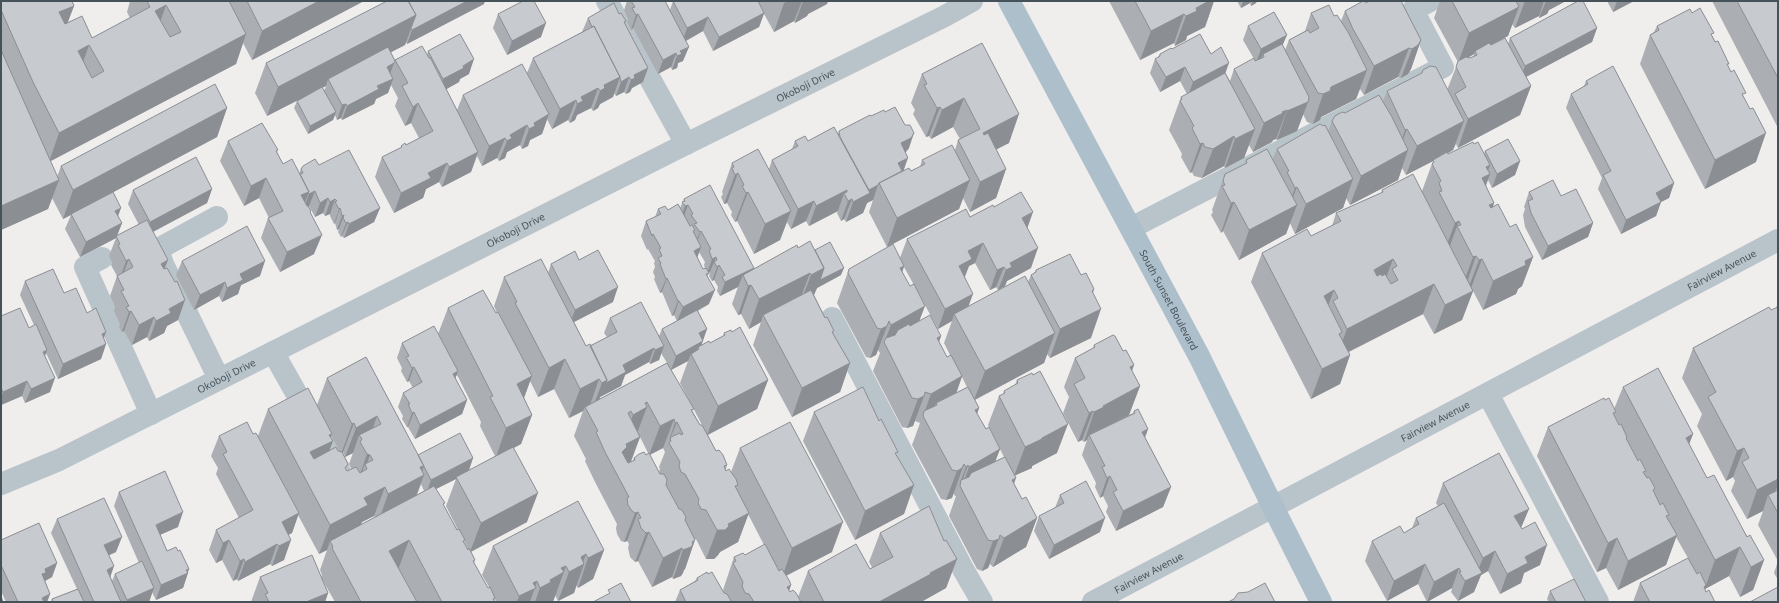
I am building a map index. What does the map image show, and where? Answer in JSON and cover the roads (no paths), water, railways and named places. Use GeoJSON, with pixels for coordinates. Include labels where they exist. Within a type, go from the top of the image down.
{"type":"FeatureCollection","features":[{"type":"Feature","properties":{"kind":"main road","name":"South Sunset Boulevard"},"geometry":{"type":"LineString","coordinates":[[1009,1],[1198,356],[1321,602]]}},
{"type":"Feature","properties":{"kind":"street"},"geometry":{"type":"LineString","coordinates":[[607,1],[686,144]]}},
{"type":"Feature","properties":{"kind":"street","name":"Okoboji Drive"},"geometry":{"type":"LineString","coordinates":[[1,484],[59,460],[686,144],[945,16],[972,1]]}},
{"type":"Feature","properties":{"kind":"street"},"geometry":{"type":"LineString","coordinates":[[1131,228],[1443,67],[1413,10],[1430,1]]}},
{"type":"Feature","properties":{"kind":"street"},"geometry":{"type":"LineString","coordinates":[[217,217],[162,247],[159,252],[163,264],[219,379]]}},
{"type":"Feature","properties":{"kind":"street","name":"Fairview Avenue"},"geometry":{"type":"LineString","coordinates":[[1093,602],[1778,240]]}},
{"type":"Feature","properties":{"kind":"street"},"geometry":{"type":"LineString","coordinates":[[102,258],[85,267],[151,414]]}},
{"type":"Feature","properties":{"kind":"street"},"geometry":{"type":"LineString","coordinates":[[832,318],[963,569],[982,602]]}},
{"type":"Feature","properties":{"kind":"street"},"geometry":{"type":"LineString","coordinates":[[274,352],[339,469]]}},
{"type":"Feature","properties":{"kind":"street"},"geometry":{"type":"LineString","coordinates":[[1488,394],[1598,602]]}}]}
